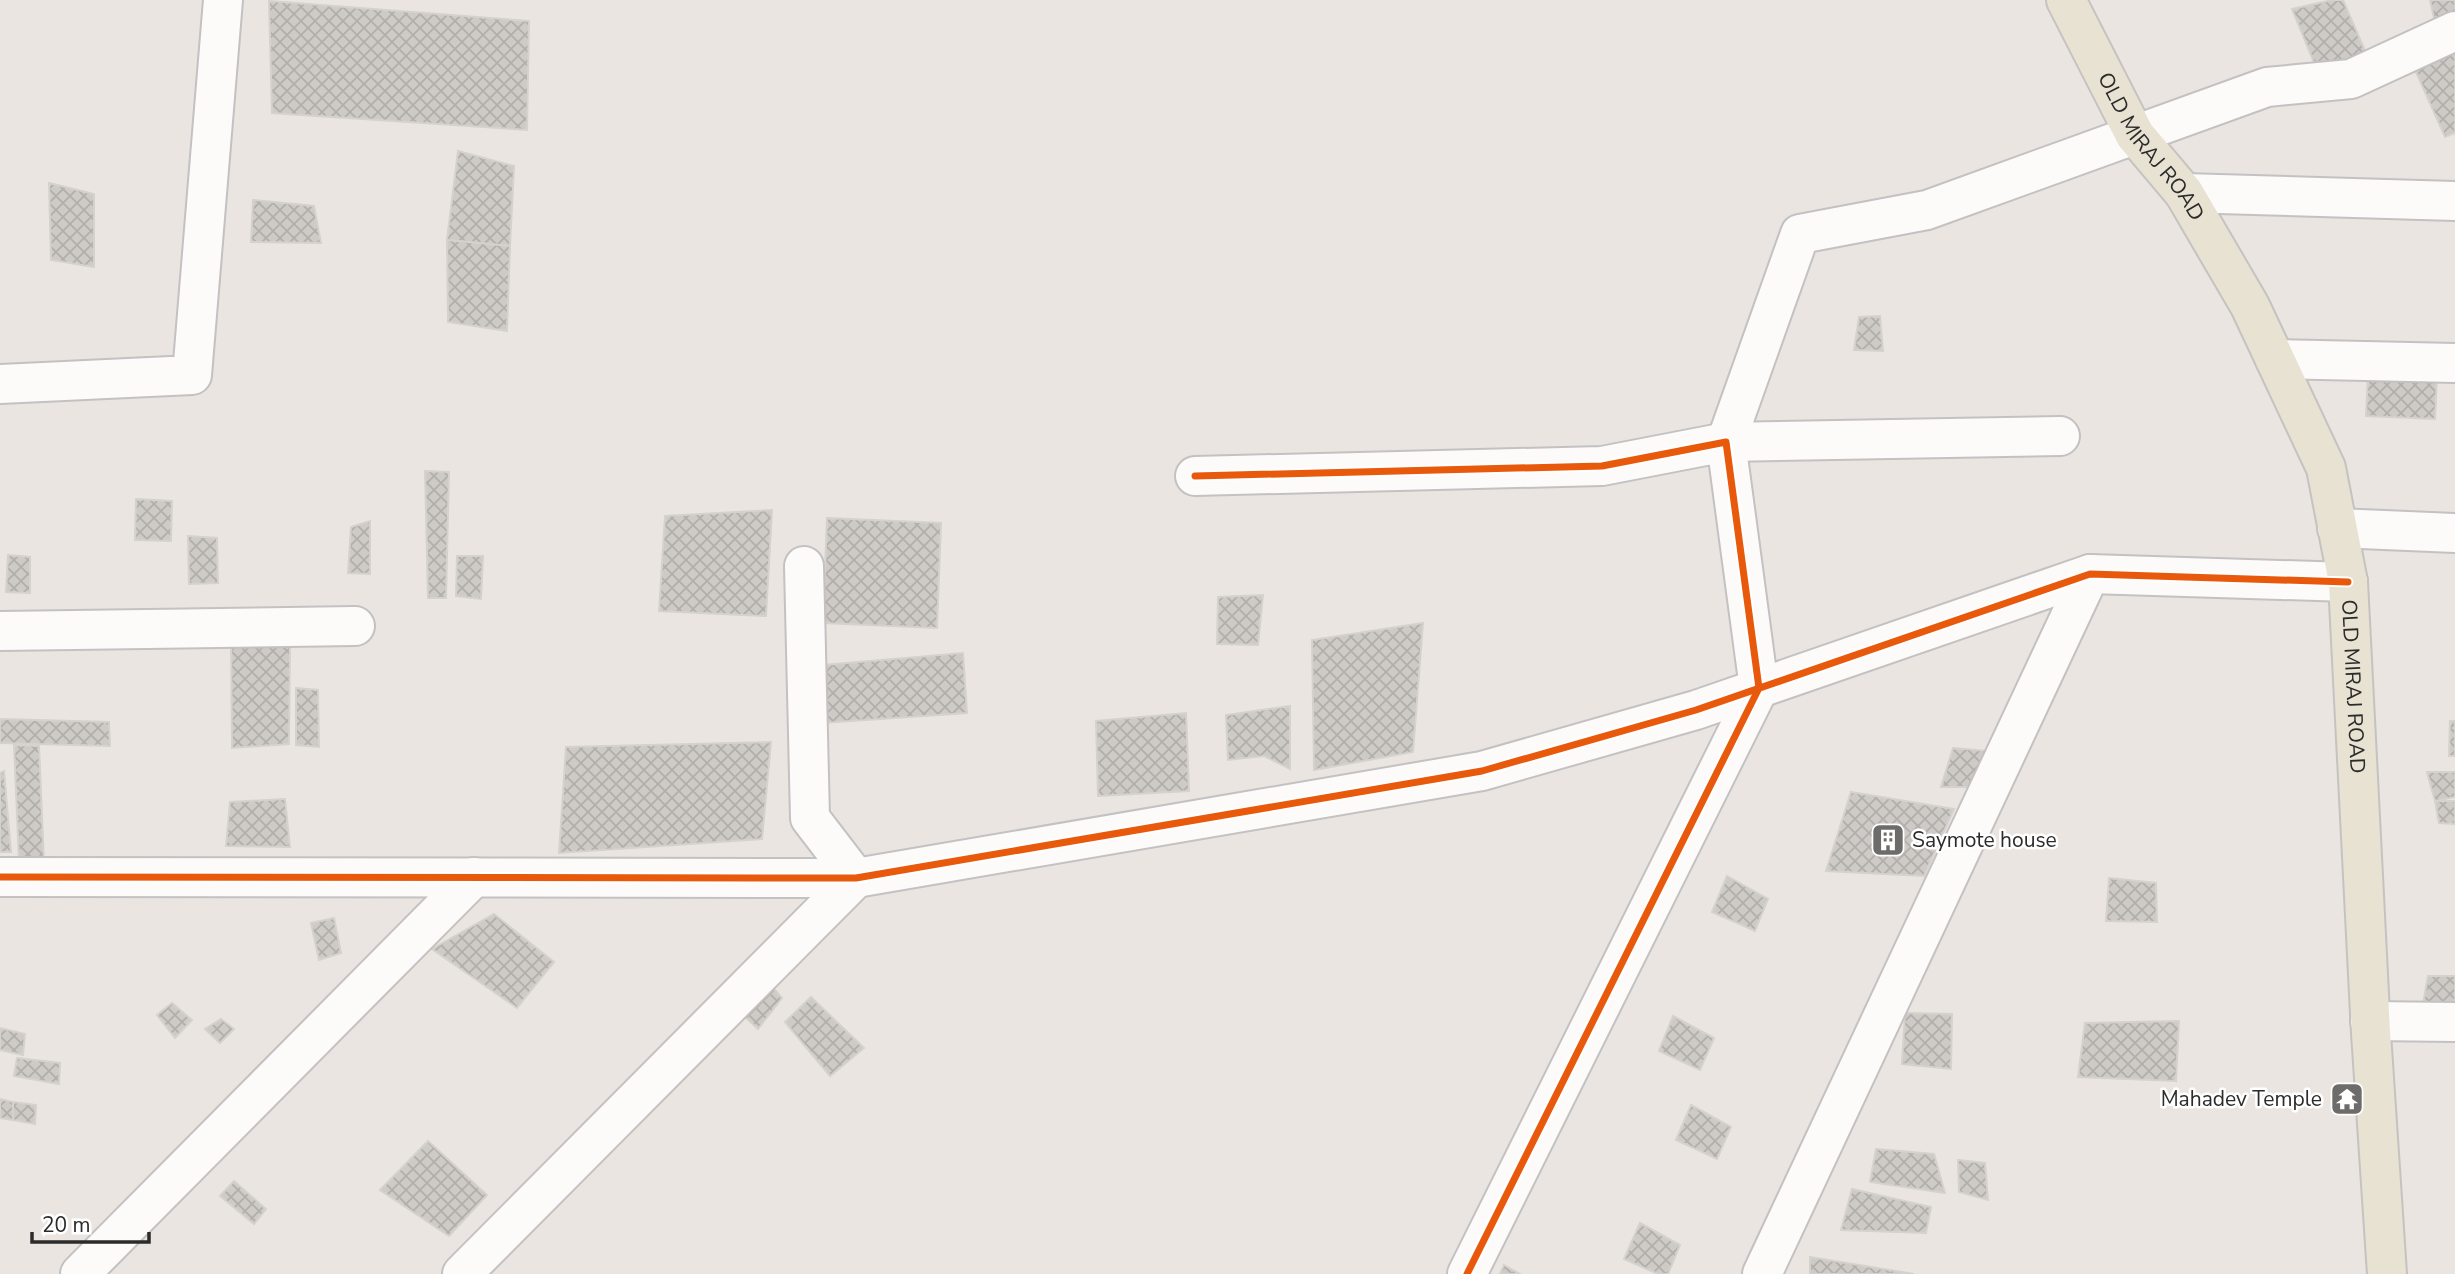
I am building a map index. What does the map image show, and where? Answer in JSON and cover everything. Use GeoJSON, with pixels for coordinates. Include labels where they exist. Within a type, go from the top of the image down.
{"type":"FeatureCollection","features":[{"type":"Feature","properties":{"kind":"main road","name":"OLD MIRAJ ROAD"},"geometry":{"type":"LineString","coordinates":[[2066,0],[2135,135],[2184,193],[2250,306],[2326,468],[2348,582],[2370,1021],[2387,1274]]}},
{"type":"Feature","properties":{"kind":"street"},"geometry":{"type":"LineString","coordinates":[[0,384],[192,375],[223,0]]}},
{"type":"Feature","properties":{"kind":"street"},"geometry":{"type":"LineString","coordinates":[[1467,1274],[1759,688],[1727,442],[1800,234],[1927,209],[2267,87],[2351,79],[2455,31]]}},
{"type":"Feature","properties":{"kind":"street"},"geometry":{"type":"LineString","coordinates":[[2184,193],[2455,201]]}},
{"type":"Feature","properties":{"kind":"street"},"geometry":{"type":"LineString","coordinates":[[2275,359],[2455,363]]}},
{"type":"Feature","properties":{"kind":"street"},"geometry":{"type":"LineString","coordinates":[[1195,476],[1602,466],[1727,442],[2060,436]]}},
{"type":"Feature","properties":{"kind":"street"},"geometry":{"type":"LineString","coordinates":[[2337,528],[2455,533]]}},
{"type":"Feature","properties":{"kind":"street"},"geometry":{"type":"LineString","coordinates":[[804,566],[810,818],[856,878]]}},
{"type":"Feature","properties":{"kind":"street"},"geometry":{"type":"LineString","coordinates":[[1762,1274],[2090,573]]}},
{"type":"Feature","properties":{"kind":"street"},"geometry":{"type":"LineString","coordinates":[[0,877],[856,878],[1482,771],[1696,710],[2090,573],[2348,582]]}},
{"type":"Feature","properties":{"kind":"street"},"geometry":{"type":"LineString","coordinates":[[0,631],[355,626]]}},
{"type":"Feature","properties":{"kind":"street"},"geometry":{"type":"LineString","coordinates":[[80,1274],[474,877]]}},
{"type":"Feature","properties":{"kind":"street"},"geometry":{"type":"LineString","coordinates":[[462,1274],[856,878]]}},
{"type":"Feature","properties":{"kind":"street"},"geometry":{"type":"LineString","coordinates":[[2370,1021],[2455,1022]]}},
{"type":"Feature","properties":{"kind":"building"},"geometry":{"type":"Polygon","coordinates":[[[2343,0],[2366,53],[2319,75],[2292,9],[2343,0]]]}},
{"type":"Feature","properties":{"kind":"building"},"geometry":{"type":"Polygon","coordinates":[[[2430,0],[2455,0],[2455,17],[2436,27],[2430,0]]]}},
{"type":"Feature","properties":{"kind":"building"},"geometry":{"type":"Polygon","coordinates":[[[269,1],[529,21],[527,130],[272,113],[269,1]]]}},
{"type":"Feature","properties":{"kind":"building"},"geometry":{"type":"Polygon","coordinates":[[[2455,49],[2455,133],[2445,137],[2412,63],[2455,49]]]}},
{"type":"Feature","properties":{"kind":"building"},"geometry":{"type":"Polygon","coordinates":[[[458,151],[514,166],[510,246],[447,240],[458,151]]]}},
{"type":"Feature","properties":{"kind":"building"},"geometry":{"type":"Polygon","coordinates":[[[49,183],[94,194],[94,267],[51,260],[49,183]]]}},
{"type":"Feature","properties":{"kind":"building"},"geometry":{"type":"Polygon","coordinates":[[[253,200],[314,206],[321,243],[251,242],[253,200]]]}},
{"type":"Feature","properties":{"kind":"building"},"geometry":{"type":"Polygon","coordinates":[[[447,240],[510,246],[507,331],[448,322],[447,240]]]}},
{"type":"Feature","properties":{"kind":"building"},"geometry":{"type":"Polygon","coordinates":[[[1880,316],[1883,351],[1854,350],[1859,317],[1880,316]]]}},
{"type":"Feature","properties":{"kind":"building"},"geometry":{"type":"Polygon","coordinates":[[[2368,374],[2437,377],[2435,419],[2366,416],[2368,374]]]}},
{"type":"Feature","properties":{"kind":"building"},"geometry":{"type":"Polygon","coordinates":[[[425,471],[449,472],[446,598],[428,598],[425,471]]]}},
{"type":"Feature","properties":{"kind":"building"},"geometry":{"type":"Polygon","coordinates":[[[136,499],[172,501],[171,541],[135,540],[136,499]]]}},
{"type":"Feature","properties":{"kind":"building"},"geometry":{"type":"Polygon","coordinates":[[[772,510],[766,616],[659,611],[665,516],[772,510]]]}},
{"type":"Feature","properties":{"kind":"building"},"geometry":{"type":"Polygon","coordinates":[[[827,518],[941,523],[937,628],[823,623],[827,518]]]}},
{"type":"Feature","properties":{"kind":"building"},"geometry":{"type":"Polygon","coordinates":[[[370,521],[370,574],[348,573],[351,527],[370,521]]]}},
{"type":"Feature","properties":{"kind":"building"},"geometry":{"type":"Polygon","coordinates":[[[188,536],[217,538],[218,583],[189,584],[188,536]]]}},
{"type":"Feature","properties":{"kind":"building"},"geometry":{"type":"Polygon","coordinates":[[[8,555],[30,557],[30,593],[6,592],[8,555]]]}},
{"type":"Feature","properties":{"kind":"building"},"geometry":{"type":"Polygon","coordinates":[[[457,556],[483,556],[481,599],[456,596],[457,556]]]}},
{"type":"Feature","properties":{"kind":"building"},"geometry":{"type":"Polygon","coordinates":[[[1263,595],[1258,645],[1217,644],[1218,597],[1263,595]]]}},
{"type":"Feature","properties":{"kind":"building"},"geometry":{"type":"Polygon","coordinates":[[[1423,623],[1413,752],[1314,770],[1312,640],[1423,623]]]}},
{"type":"Feature","properties":{"kind":"building"},"geometry":{"type":"Polygon","coordinates":[[[231,635],[290,637],[289,744],[232,748],[231,635]]]}},
{"type":"Feature","properties":{"kind":"building"},"geometry":{"type":"Polygon","coordinates":[[[963,653],[967,713],[823,723],[812,666],[963,653]]]}},
{"type":"Feature","properties":{"kind":"building"},"geometry":{"type":"Polygon","coordinates":[[[296,688],[318,690],[319,747],[296,745],[296,688]]]}},
{"type":"Feature","properties":{"kind":"building"},"geometry":{"type":"Polygon","coordinates":[[[1290,706],[1290,769],[1264,756],[1228,760],[1226,715],[1290,706]]]}},
{"type":"Feature","properties":{"kind":"building"},"geometry":{"type":"Polygon","coordinates":[[[1186,713],[1189,791],[1098,796],[1096,721],[1186,713]]]}},
{"type":"Feature","properties":{"kind":"building"},"geometry":{"type":"Polygon","coordinates":[[[0,719],[109,722],[110,746],[0,743],[0,719]]]}},
{"type":"Feature","properties":{"kind":"building"},"geometry":{"type":"Polygon","coordinates":[[[2450,721],[2455,721],[2455,756],[2449,756],[2450,721]]]}},
{"type":"Feature","properties":{"kind":"building"},"geometry":{"type":"Polygon","coordinates":[[[771,742],[762,839],[559,853],[566,747],[771,742]]]}},
{"type":"Feature","properties":{"kind":"building"},"geometry":{"type":"Polygon","coordinates":[[[14,745],[39,746],[44,863],[19,861],[14,745]]]}},
{"type":"Feature","properties":{"kind":"building"},"geometry":{"type":"Polygon","coordinates":[[[1953,748],[1988,751],[1971,787],[1941,787],[1953,748]]]}},
{"type":"Feature","properties":{"kind":"building"},"geometry":{"type":"Polygon","coordinates":[[[4,771],[11,852],[0,852],[0,773],[4,771]]]}},
{"type":"Feature","properties":{"kind":"building"},"geometry":{"type":"Polygon","coordinates":[[[2427,772],[2455,772],[2455,797],[2435,801],[2427,772]]]}},
{"type":"Feature","properties":{"kind":"building","name":"Saymote house"},"geometry":{"type":"Polygon","coordinates":[[[1851,792],[1954,809],[1924,876],[1826,871],[1851,792]]]}},
{"type":"Feature","properties":{"kind":"building"},"geometry":{"type":"Polygon","coordinates":[[[285,799],[290,847],[226,846],[230,802],[285,799]]]}},
{"type":"Feature","properties":{"kind":"building"},"geometry":{"type":"Polygon","coordinates":[[[2435,801],[2455,801],[2455,824],[2439,823],[2435,801]]]}},
{"type":"Feature","properties":{"kind":"building"},"geometry":{"type":"Polygon","coordinates":[[[1727,876],[1768,899],[1755,931],[1712,912],[1727,876]]]}},
{"type":"Feature","properties":{"kind":"building"},"geometry":{"type":"Polygon","coordinates":[[[2109,878],[2156,883],[2157,922],[2106,921],[2109,878]]]}},
{"type":"Feature","properties":{"kind":"building"},"geometry":{"type":"Polygon","coordinates":[[[494,914],[554,962],[517,1008],[432,949],[494,914]]]}},
{"type":"Feature","properties":{"kind":"building"},"geometry":{"type":"Polygon","coordinates":[[[334,918],[341,953],[319,960],[311,923],[334,918]]]}},
{"type":"Feature","properties":{"kind":"building"},"geometry":{"type":"Polygon","coordinates":[[[761,973],[782,998],[758,1029],[731,1004],[761,973]]]}},
{"type":"Feature","properties":{"kind":"building"},"geometry":{"type":"Polygon","coordinates":[[[2428,976],[2455,976],[2455,1004],[2423,1004],[2428,976]]]}},
{"type":"Feature","properties":{"kind":"building"},"geometry":{"type":"Polygon","coordinates":[[[811,997],[864,1048],[830,1076],[785,1022],[811,997]]]}},
{"type":"Feature","properties":{"kind":"building"},"geometry":{"type":"Polygon","coordinates":[[[172,1003],[192,1020],[175,1038],[157,1015],[172,1003]]]}},
{"type":"Feature","properties":{"kind":"building"},"geometry":{"type":"Polygon","coordinates":[[[1905,1013],[1952,1014],[1951,1069],[1902,1064],[1905,1013]]]}},
{"type":"Feature","properties":{"kind":"building"},"geometry":{"type":"Polygon","coordinates":[[[1673,1016],[1714,1038],[1700,1070],[1659,1051],[1673,1016]]]}},
{"type":"Feature","properties":{"kind":"building"},"geometry":{"type":"Polygon","coordinates":[[[221,1019],[234,1029],[220,1043],[205,1029],[221,1019]]]}},
{"type":"Feature","properties":{"kind":"building"},"geometry":{"type":"Polygon","coordinates":[[[2179,1021],[2176,1081],[2078,1077],[2085,1023],[2179,1021]]]}},
{"type":"Feature","properties":{"kind":"building"},"geometry":{"type":"Polygon","coordinates":[[[0,1028],[25,1034],[23,1055],[0,1050],[0,1028]]]}},
{"type":"Feature","properties":{"kind":"building"},"geometry":{"type":"Polygon","coordinates":[[[17,1058],[60,1063],[59,1084],[14,1076],[17,1058]]]}},
{"type":"Feature","properties":{"kind":"building"},"geometry":{"type":"Polygon","coordinates":[[[0,1099],[13,1102],[13,1120],[0,1118],[0,1099]]]}},
{"type":"Feature","properties":{"kind":"building"},"geometry":{"type":"Polygon","coordinates":[[[13,1102],[36,1105],[35,1124],[13,1120],[13,1102]]]}},
{"type":"Feature","properties":{"kind":"building"},"geometry":{"type":"Polygon","coordinates":[[[1691,1105],[1731,1127],[1717,1159],[1676,1140],[1691,1105]]]}},
{"type":"Feature","properties":{"kind":"building"},"geometry":{"type":"Polygon","coordinates":[[[428,1141],[487,1195],[449,1236],[380,1190],[428,1141]]]}},
{"type":"Feature","properties":{"kind":"building"},"geometry":{"type":"Polygon","coordinates":[[[1876,1149],[1934,1154],[1945,1193],[1870,1182],[1876,1149]]]}},
{"type":"Feature","properties":{"kind":"building"},"geometry":{"type":"Polygon","coordinates":[[[1958,1160],[1985,1163],[1988,1200],[1959,1192],[1958,1160]]]}},
{"type":"Feature","properties":{"kind":"building"},"geometry":{"type":"Polygon","coordinates":[[[234,1181],[266,1209],[254,1224],[220,1196],[234,1181]]]}},
{"type":"Feature","properties":{"kind":"building"},"geometry":{"type":"Polygon","coordinates":[[[1852,1189],[1931,1207],[1926,1233],[1841,1230],[1852,1189]]]}},
{"type":"Feature","properties":{"kind":"building"},"geometry":{"type":"Polygon","coordinates":[[[1640,1223],[1680,1245],[1668,1274],[1658,1274],[1624,1259],[1640,1223]]]}},
{"type":"Feature","properties":{"kind":"building"},"geometry":{"type":"Polygon","coordinates":[[[1810,1257],[1914,1274],[1810,1274],[1810,1257]]]}},
{"type":"Feature","properties":{"kind":"building"},"geometry":{"type":"Polygon","coordinates":[[[1504,1265],[1520,1274],[1500,1274],[1504,1265]]]}},
{"type":"Feature","properties":{"kind":"cycle path"},"geometry":{"type":"LineString","coordinates":[[1195,476],[1602,466],[1726,442],[1759,688],[1467,1274]]}},
{"type":"Feature","properties":{"kind":"cycle path"},"geometry":{"type":"LineString","coordinates":[[0,877],[856,878],[1482,771],[1696,710],[2090,574],[2348,582]]}},
{"type":"Feature","properties":{"kind":"place","name":"Saymote house"},"geometry":{"type":"Point","coordinates":[1888,840]}},
{"type":"Feature","properties":{"kind":"place","name":"Mahadev Temple"},"geometry":{"type":"Point","coordinates":[2347,1099]}}]}
